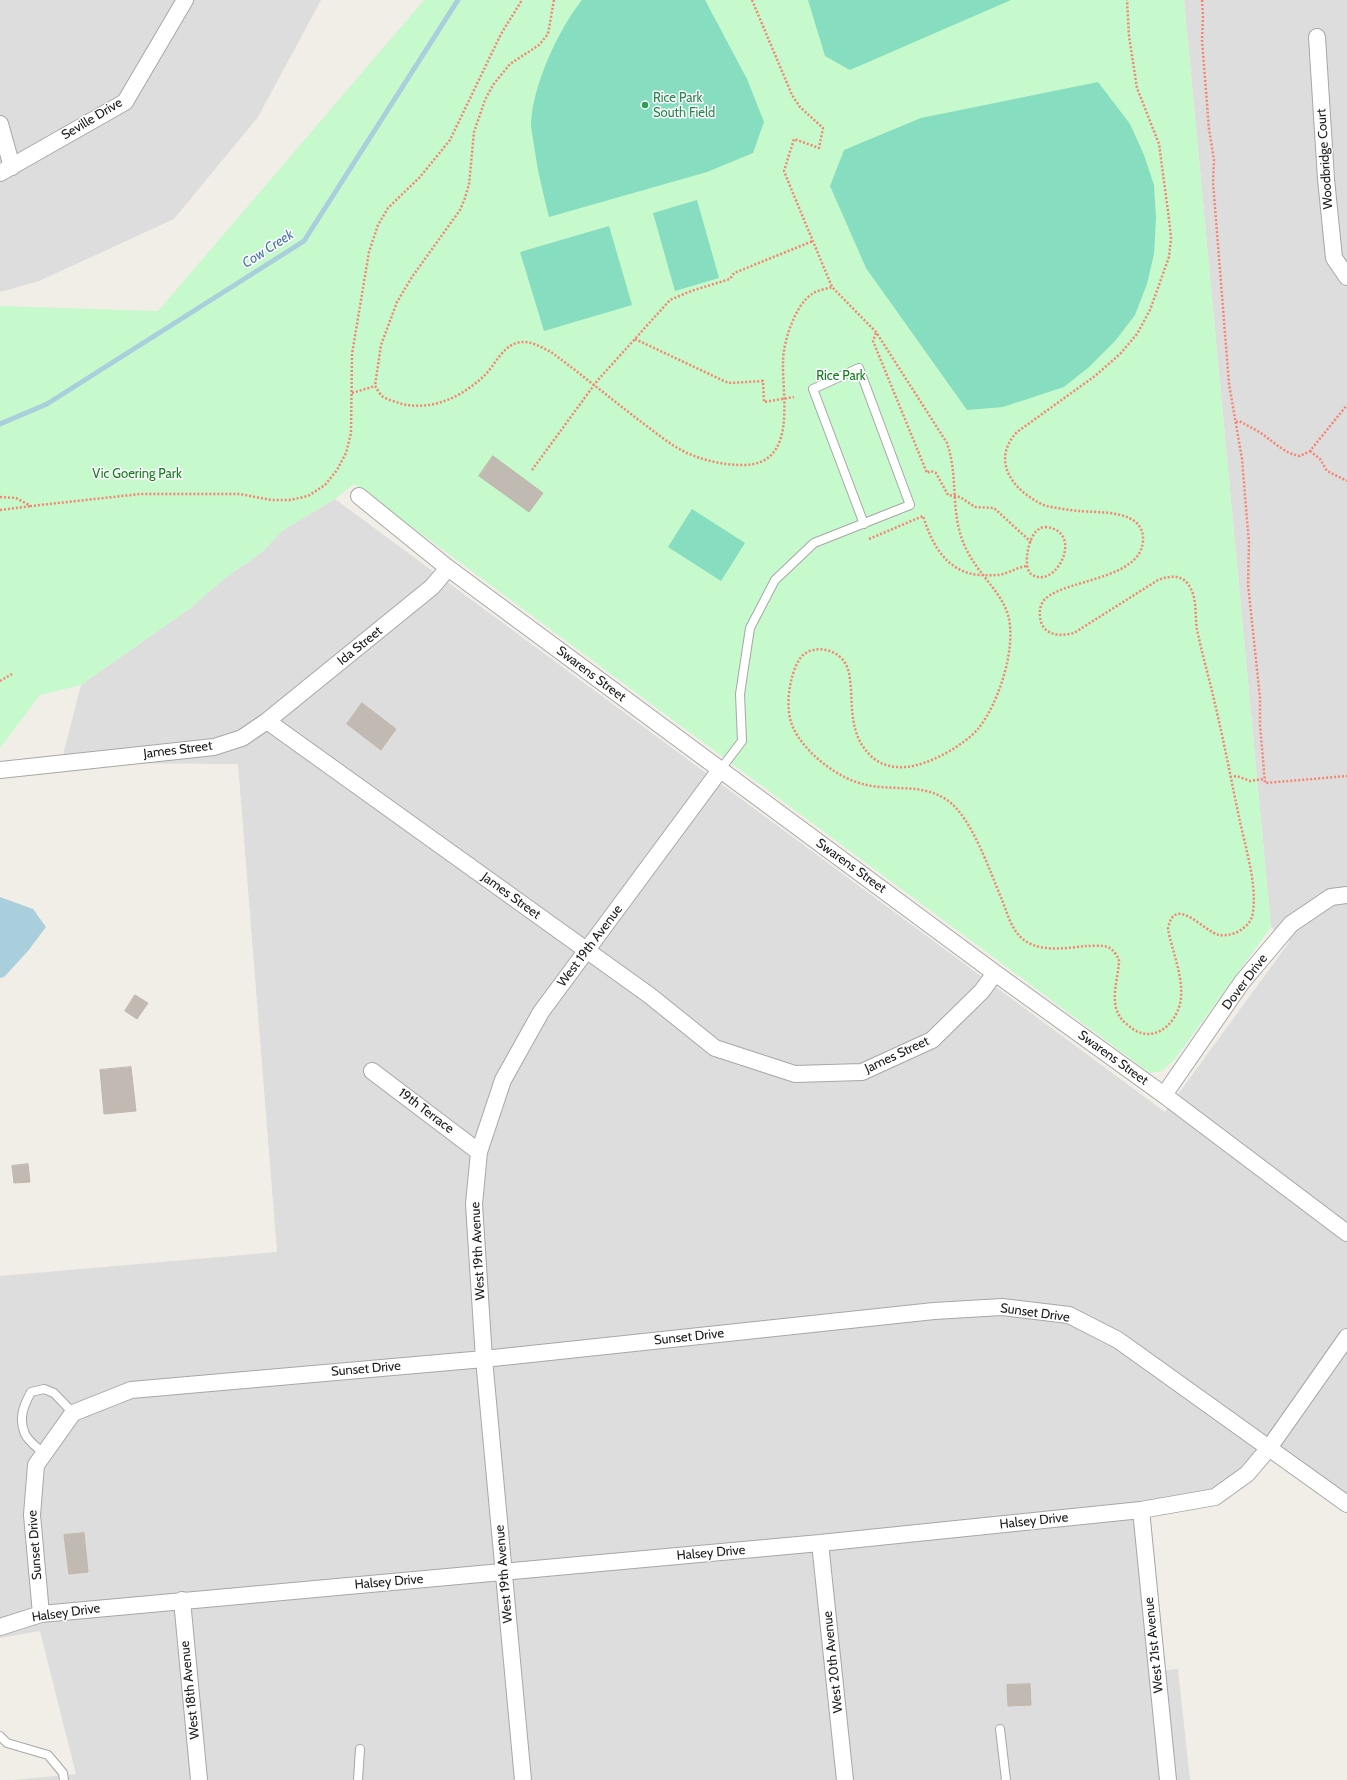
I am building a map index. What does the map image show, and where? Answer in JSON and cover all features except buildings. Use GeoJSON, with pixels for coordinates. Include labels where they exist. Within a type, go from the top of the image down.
{"type":"FeatureCollection","features":[{"type":"Feature","properties":{"kind":"street","name":"Seville Drive"},"geometry":{"type":"LineString","coordinates":[[6,170],[125,102],[185,0]]}},
{"type":"Feature","properties":{"kind":"street","name":"Woodbridge Court"},"geometry":{"type":"LineString","coordinates":[[1317,37],[1326,179],[1334,258],[1347,278]]}},
{"type":"Feature","properties":{"kind":"street"},"geometry":{"type":"LineString","coordinates":[[0,124],[6,170]]}},
{"type":"Feature","properties":{"kind":"street","name":"Swarens Street"},"geometry":{"type":"LineString","coordinates":[[359,496],[448,568],[995,973],[1164,1095],[1347,1233]]}},
{"type":"Feature","properties":{"kind":"street","name":"Ida Street"},"geometry":{"type":"LineString","coordinates":[[267,721],[432,587],[448,568]]}},
{"type":"Feature","properties":{"kind":"street","name":"James Street"},"geometry":{"type":"LineString","coordinates":[[0,770],[214,747],[242,738],[267,721],[649,995],[715,1048],[795,1074],[862,1072],[932,1040],[982,991],[995,973]]}},
{"type":"Feature","properties":{"kind":"street","name":"West 19th Avenue"},"geometry":{"type":"LineString","coordinates":[[522,1780],[484,1359],[474,1204],[480,1152],[503,1080],[541,1012],[720,770]]}},
{"type":"Feature","properties":{"kind":"street","name":"Dover Drive"},"geometry":{"type":"LineString","coordinates":[[1164,1095],[1242,982],[1291,924],[1331,897],[1347,895]]}},
{"type":"Feature","properties":{"kind":"street","name":"19th Terrace"},"geometry":{"type":"LineString","coordinates":[[372,1071],[480,1152]]}},
{"type":"Feature","properties":{"kind":"street","name":"Sunset Drive"},"geometry":{"type":"LineString","coordinates":[[41,1614],[32,1515],[36,1465],[73,1413],[131,1390],[484,1359],[934,1311],[1002,1307],[1069,1315],[1118,1340],[1347,1504]]}},
{"type":"Feature","properties":{"kind":"street","name":"Halsey Drive"},"geometry":{"type":"LineString","coordinates":[[0,1627],[41,1614],[820,1543],[1141,1510],[1215,1497],[1247,1474],[1269,1448],[1347,1337]]}},
{"type":"Feature","properties":{"kind":"street","name":"West 21st Avenue"},"geometry":{"type":"LineString","coordinates":[[1141,1510],[1168,1780]]}},
{"type":"Feature","properties":{"kind":"street","name":"West 20th Avenue"},"geometry":{"type":"LineString","coordinates":[[820,1543],[845,1780]]}},
{"type":"Feature","properties":{"kind":"street","name":"West 18th Avenue"},"geometry":{"type":"LineString","coordinates":[[182,1600],[199,1780]]}},
{"type":"Feature","properties":{"kind":"lane"},"geometry":{"type":"LineString","coordinates":[[720,770],[742,741],[740,694],[750,628],[774,580],[814,543],[864,524],[910,505],[859,368],[813,389],[864,524]]}},
{"type":"Feature","properties":{"kind":"lane"},"geometry":{"type":"LineString","coordinates":[[44,1454],[25,1434],[21,1415],[31,1392],[44,1389],[54,1392],[73,1413]]}},
{"type":"Feature","properties":{"kind":"lane"},"geometry":{"type":"LineString","coordinates":[[1000,1729],[1006,1780]]}},
{"type":"Feature","properties":{"kind":"lane"},"geometry":{"type":"LineString","coordinates":[[0,1736],[7,1743],[48,1755],[63,1773],[64,1780]]}},
{"type":"Feature","properties":{"kind":"lane"},"geometry":{"type":"LineString","coordinates":[[358,1780],[360,1749]]}},
{"type":"Feature","properties":{"kind":"path"},"geometry":{"type":"LineString","coordinates":[[0,510],[140,494],[240,494],[271,500],[290,500],[308,496],[325,486],[337,470],[346,453],[351,433],[352,354],[362,285],[369,252],[378,225],[388,208],[420,177],[450,140],[500,34],[522,0]]}},
{"type":"Feature","properties":{"kind":"path"},"geometry":{"type":"LineString","coordinates":[[554,0],[548,34],[540,44],[510,64],[493,85],[484,100],[474,132],[469,184],[460,210],[396,302],[381,344],[375,386],[383,396],[394,402],[410,405],[428,406],[446,401],[466,391],[486,374],[505,350],[517,342],[534,343],[551,352],[627,411],[672,444],[687,453],[723,464],[749,465],[772,455],[778,447],[782,435],[784,422],[783,360],[792,324],[805,300],[813,293],[832,287]]}},
{"type":"Feature","properties":{"kind":"path"},"geometry":{"type":"LineString","coordinates":[[752,0],[792,95],[800,107],[823,128],[820,148],[794,139],[784,171],[832,287],[876,332],[947,443],[952,456],[958,527],[973,562],[1002,601],[1011,630],[1010,645],[1004,672],[989,712],[979,728],[964,742],[943,754],[914,766],[891,766],[874,759],[865,750],[854,729],[850,677],[847,665],[839,655],[831,651],[822,650],[807,653],[800,658],[795,667],[789,696],[791,722],[806,747],[830,767],[853,781],[873,786],[926,790],[947,800],[959,812],[967,824],[990,871],[1013,927],[1027,942],[1050,948],[1100,946],[1110,948],[1119,959],[1114,995],[1116,1009],[1123,1022],[1137,1033],[1146,1035],[1158,1032],[1173,1020],[1178,1010],[1181,997],[1180,979],[1168,929],[1169,921],[1176,915],[1183,914],[1193,918],[1218,935],[1226,935],[1241,930],[1249,923],[1252,918],[1254,900],[1215,703],[1197,632],[1194,598],[1191,589],[1185,581],[1178,577],[1169,576],[1158,580],[1074,632],[1065,635],[1055,635],[1048,632],[1041,624],[1040,615],[1044,600],[1059,591],[1105,576],[1130,562],[1136,557],[1140,549],[1143,533],[1140,526],[1125,516],[1046,506],[1038,503],[1012,481],[1007,471],[1004,459],[1005,450],[1009,440],[1017,432],[1094,376],[1120,354],[1137,334],[1150,310],[1169,257],[1171,238],[1170,219],[1159,144],[1137,88],[1129,36],[1127,0]]}},
{"type":"Feature","properties":{"kind":"path"},"geometry":{"type":"LineString","coordinates":[[1202,0],[1203,55],[1209,129],[1214,160],[1213,182],[1229,384],[1242,459],[1248,535],[1248,584],[1259,692],[1264,779],[1265,783],[1347,776]]}},
{"type":"Feature","properties":{"kind":"path"},"geometry":{"type":"LineString","coordinates":[[532,470],[595,385],[670,300],[691,291],[730,279],[734,273],[813,241]]}},
{"type":"Feature","properties":{"kind":"path"},"geometry":{"type":"LineString","coordinates":[[876,332],[873,341],[927,473],[934,472],[946,494],[960,497],[975,507],[994,508],[1031,542]]}},
{"type":"Feature","properties":{"kind":"path"},"geometry":{"type":"LineString","coordinates":[[635,339],[729,383],[763,381],[764,402],[784,400],[794,397]]}},
{"type":"Feature","properties":{"kind":"path"},"geometry":{"type":"LineString","coordinates":[[352,393],[375,386]]}},
{"type":"Feature","properties":{"kind":"path"},"geometry":{"type":"LineString","coordinates":[[1236,422],[1239,421],[1260,433],[1292,455],[1300,456],[1310,451],[1347,405]]}},
{"type":"Feature","properties":{"kind":"path"},"geometry":{"type":"LineString","coordinates":[[1310,451],[1320,459],[1327,471],[1347,481]]}},
{"type":"Feature","properties":{"kind":"path"},"geometry":{"type":"LineString","coordinates":[[0,497],[16,498],[31,506]]}},
{"type":"Feature","properties":{"kind":"path"},"geometry":{"type":"LineString","coordinates":[[869,539],[923,516],[932,541],[938,552],[947,562],[966,573],[983,575],[1003,574],[1027,566]]}},
{"type":"Feature","properties":{"kind":"path"},"geometry":{"type":"LineString","coordinates":[[1039,528],[1051,528],[1057,530],[1065,545],[1064,556],[1056,570],[1042,577],[1033,575],[1027,566],[1031,542],[1039,528]]}},
{"type":"Feature","properties":{"kind":"path"},"geometry":{"type":"LineString","coordinates":[[0,681],[12,674]]}},
{"type":"Feature","properties":{"kind":"path"},"geometry":{"type":"LineString","coordinates":[[1230,777],[1237,776],[1250,781],[1264,779]]}},
{"type":"Feature","properties":{"kind":"shaded area"},"geometry":{"type":"Polygon","coordinates":[[[0,0],[321,0],[258,117],[174,219],[39,281],[0,292],[0,0]]]}},
{"type":"Feature","properties":{"kind":"shaded area"},"geometry":{"type":"Polygon","coordinates":[[[1184,0],[1347,0],[1347,1504],[1269,1448],[1228,1488],[1141,1510],[1157,1671],[1178,1669],[1190,1780],[12,1780],[76,1774],[40,1631],[0,1638],[0,1276],[277,1252],[238,764],[61,763],[81,685],[189,609],[225,578],[262,552],[283,530],[335,499],[1165,1112],[1290,941],[1271,927],[1184,0]]]}},
{"type":"Feature","properties":{"kind":"green space","name":"Rice Park"},"geometry":{"type":"Polygon","coordinates":[[[424,0],[1184,0],[1271,927],[1174,1060],[1162,1071],[1150,1073],[354,484],[335,499],[283,530],[262,552],[225,578],[189,609],[81,685],[40,695],[0,748],[0,306],[158,311],[424,0]]]}},
{"type":"Feature","properties":{"kind":"green space","name":"Rice Park South Field"},"geometry":{"type":"Polygon","coordinates":[[[582,0],[705,0],[747,79],[764,122],[753,153],[707,172],[549,217],[538,172],[531,123],[533,108],[536,92],[548,58],[564,27],[582,0]]]}},
{"type":"Feature","properties":{"kind":"green space"},"geometry":{"type":"Polygon","coordinates":[[[808,0],[1011,0],[850,70],[825,56],[808,0]]]}},
{"type":"Feature","properties":{"kind":"green space"},"geometry":{"type":"Polygon","coordinates":[[[1098,82],[1130,124],[1144,155],[1154,185],[1156,218],[1154,254],[1147,284],[1135,315],[1115,341],[1089,367],[1064,387],[1003,407],[967,410],[866,268],[830,186],[844,150],[921,118],[1098,82]]]}},
{"type":"Feature","properties":{"kind":"green space"},"geometry":{"type":"Polygon","coordinates":[[[697,200],[719,278],[675,291],[653,213],[697,200]]]}},
{"type":"Feature","properties":{"kind":"green space"},"geometry":{"type":"Polygon","coordinates":[[[609,226],[632,305],[544,331],[520,252],[609,226]]]}},
{"type":"Feature","properties":{"kind":"green space"},"geometry":{"type":"Polygon","coordinates":[[[692,509],[745,543],[721,581],[668,547],[692,509]]]}},
{"type":"Feature","properties":{"kind":"water"},"geometry":{"type":"Polygon","coordinates":[[[0,897],[33,909],[46,927],[28,951],[4,977],[0,978],[0,897]]]}},
{"type":"Feature","properties":{"kind":"waterway","name":"Cow Creek"},"geometry":{"type":"LineString","coordinates":[[0,424],[47,404],[304,241],[458,0]]}},
{"type":"Feature","properties":{"kind":"place","name":"Rice Park South Field"},"geometry":{"type":"Point","coordinates":[645,105]}},
{"type":"Feature","properties":{"kind":"park label","name":"Vic Goering Park"},"geometry":{"type":"Point","coordinates":[137,474]}}]}
